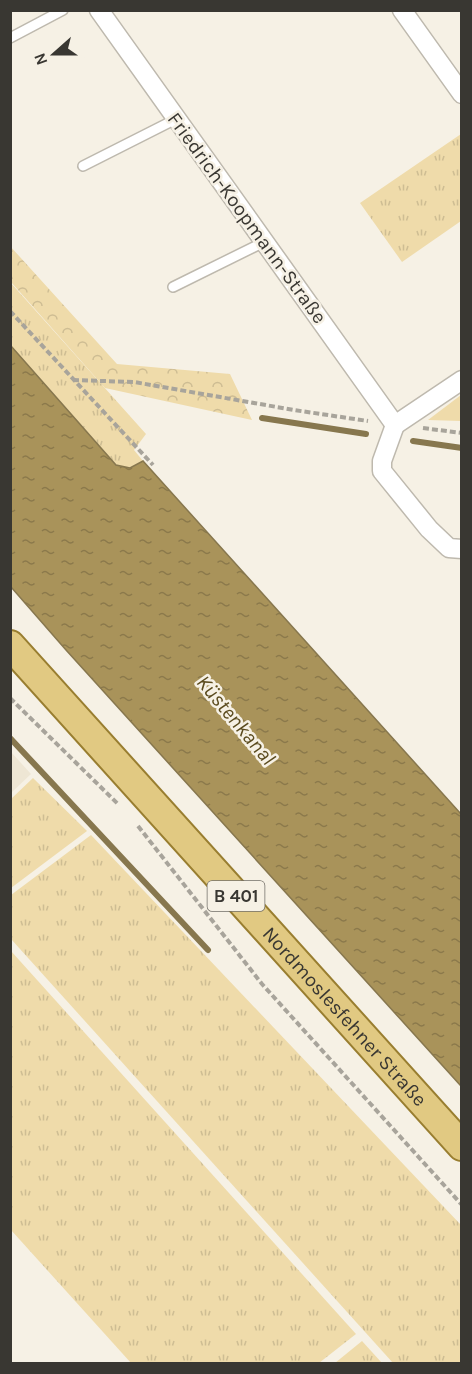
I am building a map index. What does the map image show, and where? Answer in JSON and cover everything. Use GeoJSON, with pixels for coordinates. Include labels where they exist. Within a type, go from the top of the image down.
{"type":"FeatureCollection","features":[{"type":"Feature","properties":{"kind":"main road","name":"Nordmoslesfehner Straße"},"geometry":{"type":"LineString","coordinates":[[10,645],[462,1146]]}},
{"type":"Feature","properties":{"kind":"street","name":"Friedrich-Koopmann-Straße"},"geometry":{"type":"LineString","coordinates":[[99,10],[395,425]]}},
{"type":"Feature","properties":{"kind":"street"},"geometry":{"type":"LineString","coordinates":[[402,10],[462,94]]}},
{"type":"Feature","properties":{"kind":"street"},"geometry":{"type":"LineString","coordinates":[[462,380],[395,425],[382,461],[382,471],[429,529],[448,548],[462,549]]}},
{"type":"Feature","properties":{"kind":"lane"},"geometry":{"type":"LineString","coordinates":[[10,38],[63,10]]}},
{"type":"Feature","properties":{"kind":"lane"},"geometry":{"type":"LineString","coordinates":[[83,166],[176,119]]}},
{"type":"Feature","properties":{"kind":"lane"},"geometry":{"type":"LineString","coordinates":[[173,287],[264,242]]}},
{"type":"Feature","properties":{"kind":"path"},"geometry":{"type":"LineString","coordinates":[[10,311],[153,465]]}},
{"type":"Feature","properties":{"kind":"path"},"geometry":{"type":"LineString","coordinates":[[73,380],[134,382],[294,410],[462,433]]}},
{"type":"Feature","properties":{"kind":"path"},"geometry":{"type":"LineString","coordinates":[[10,698],[121,807]]}},
{"type":"Feature","properties":{"kind":"path"},"geometry":{"type":"LineString","coordinates":[[137,825],[262,984],[462,1205]]}},
{"type":"Feature","properties":{"kind":"shaded area"},"geometry":{"type":"Polygon","coordinates":[[[11,752],[31,774],[11,793],[11,752]]]}},
{"type":"Feature","properties":{"kind":"green space"},"geometry":{"type":"Polygon","coordinates":[[[461,134],[461,221],[402,262],[360,203],[461,134]]]}},
{"type":"Feature","properties":{"kind":"green space"},"geometry":{"type":"Polygon","coordinates":[[[10,246],[117,364],[230,374],[252,420],[105,388],[11,282],[10,246]]]}},
{"type":"Feature","properties":{"kind":"green space"},"geometry":{"type":"Polygon","coordinates":[[[10,282],[146,434],[134,450],[143,461],[130,468],[116,465],[11,346],[10,282]]]}},
{"type":"Feature","properties":{"kind":"green space"},"geometry":{"type":"Polygon","coordinates":[[[461,395],[461,421],[428,420],[461,395]]]}},
{"type":"Feature","properties":{"kind":"green space"},"geometry":{"type":"Polygon","coordinates":[[[33,778],[87,831],[11,888],[11,799],[33,778]]]}},
{"type":"Feature","properties":{"kind":"green space"},"geometry":{"type":"Polygon","coordinates":[[[91,835],[461,1225],[461,1363],[393,1363],[11,939],[11,895],[91,835]]]}},
{"type":"Feature","properties":{"kind":"green space"},"geometry":{"type":"Polygon","coordinates":[[[10,951],[356,1334],[319,1363],[131,1363],[11,1230],[10,951]]]}},
{"type":"Feature","properties":{"kind":"green space"},"geometry":{"type":"Polygon","coordinates":[[[362,1341],[382,1363],[335,1363],[362,1341]]]}},
{"type":"Feature","properties":{"kind":"water","name":"Küstenkanal"},"geometry":{"type":"Polygon","coordinates":[[[11,346],[116,465],[130,468],[143,461],[461,814],[461,1086],[11,587],[11,346]]]}},
{"type":"Feature","properties":{"kind":"waterway"},"geometry":{"type":"LineString","coordinates":[[262,418],[366,434]]}},
{"type":"Feature","properties":{"kind":"waterway"},"geometry":{"type":"LineString","coordinates":[[413,441],[462,448]]}},
{"type":"Feature","properties":{"kind":"waterway"},"geometry":{"type":"LineString","coordinates":[[10,738],[208,950]]}}]}
